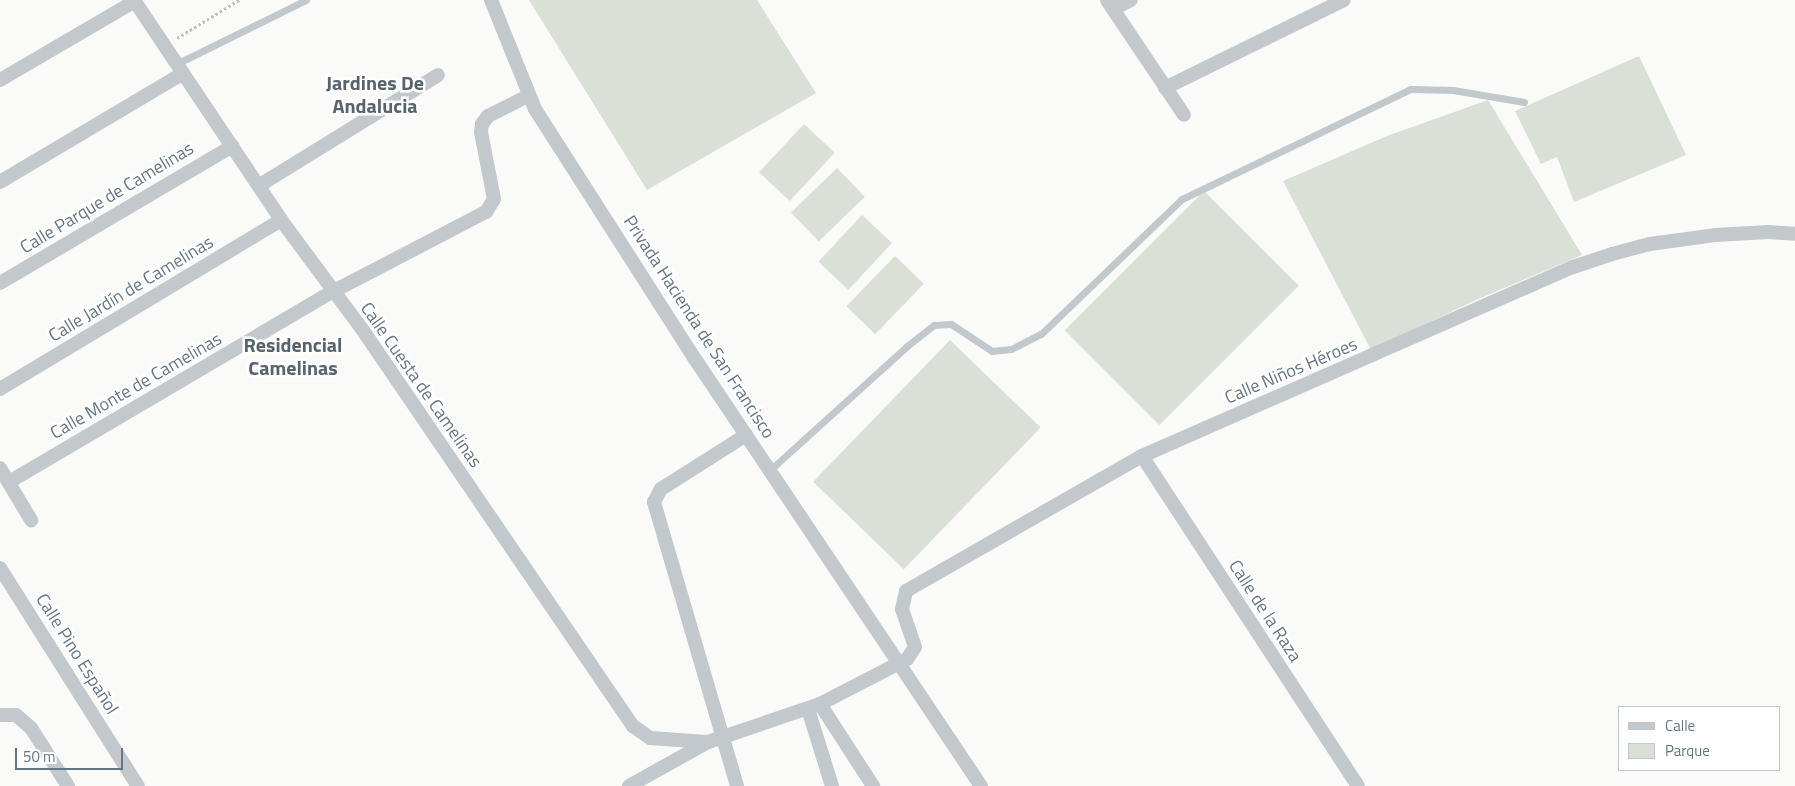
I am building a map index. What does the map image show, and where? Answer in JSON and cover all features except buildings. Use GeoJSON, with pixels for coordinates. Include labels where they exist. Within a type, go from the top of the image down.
{"type":"FeatureCollection","features":[{"type":"Feature","properties":{"kind":"street","name":"Calle Cuesta de Camelinas"},"geometry":{"type":"LineString","coordinates":[[135,0],[179,69],[260,185],[281,220],[332,292],[362,328],[633,726],[650,738],[715,740]]}},
{"type":"Feature","properties":{"kind":"street"},"geometry":{"type":"LineString","coordinates":[[0,80],[135,0]]}},
{"type":"Feature","properties":{"kind":"street","name":"Privada Hacienda de San Francisco"},"geometry":{"type":"LineString","coordinates":[[490,0],[528,96],[746,435],[981,786]]}},
{"type":"Feature","properties":{"kind":"street"},"geometry":{"type":"LineString","coordinates":[[1131,0],[1110,4],[1184,115]]}},
{"type":"Feature","properties":{"kind":"street"},"geometry":{"type":"LineString","coordinates":[[1165,88],[1344,0]]}},
{"type":"Feature","properties":{"kind":"street"},"geometry":{"type":"LineString","coordinates":[[0,182],[179,69]]}},
{"type":"Feature","properties":{"kind":"street"},"geometry":{"type":"LineString","coordinates":[[260,185],[438,75]]}},
{"type":"Feature","properties":{"kind":"street","name":"Calle Monte de Camelinas"},"geometry":{"type":"LineString","coordinates":[[9,482],[332,292],[490,208],[494,199],[480,132],[482,124],[488,116],[528,96]]}},
{"type":"Feature","properties":{"kind":"street","name":"Calle Parque de Camelinas"},"geometry":{"type":"LineString","coordinates":[[0,283],[233,146]]}},
{"type":"Feature","properties":{"kind":"street","name":"Calle Jardín de Camelinas"},"geometry":{"type":"LineString","coordinates":[[0,389],[281,220]]}},
{"type":"Feature","properties":{"kind":"street","name":"Calle Niños Héroes"},"geometry":{"type":"LineString","coordinates":[[899,663],[914,654],[915,647],[902,608],[906,591],[1142,456],[1573,267],[1650,244],[1716,235],[1768,232],[1795,234]]}},
{"type":"Feature","properties":{"kind":"street"},"geometry":{"type":"LineString","coordinates":[[737,786],[715,740],[654,502],[661,489],[746,435]]}},
{"type":"Feature","properties":{"kind":"street","name":"Calle de la Raza"},"geometry":{"type":"LineString","coordinates":[[1142,456],[1358,786]]}},
{"type":"Feature","properties":{"kind":"street"},"geometry":{"type":"LineString","coordinates":[[0,468],[31,520]]}},
{"type":"Feature","properties":{"kind":"street","name":"Calle Pino Español"},"geometry":{"type":"LineString","coordinates":[[0,568],[138,786]]}},
{"type":"Feature","properties":{"kind":"street"},"geometry":{"type":"LineString","coordinates":[[629,786],[715,740],[814,707],[899,663]]}},
{"type":"Feature","properties":{"kind":"street"},"geometry":{"type":"LineString","coordinates":[[814,707],[832,786]]}},
{"type":"Feature","properties":{"kind":"street"},"geometry":{"type":"LineString","coordinates":[[814,707],[873,786]]}},
{"type":"Feature","properties":{"kind":"street"},"geometry":{"type":"LineString","coordinates":[[0,715],[16,716],[32,728],[68,786]]}},
{"type":"Feature","properties":{"kind":"lane"},"geometry":{"type":"LineString","coordinates":[[179,69],[306,0]]}},
{"type":"Feature","properties":{"kind":"lane"},"geometry":{"type":"LineString","coordinates":[[770,470],[907,346],[934,325],[951,324],[992,350],[1011,349],[1041,334],[1182,199],[1411,89],[1453,90],[1524,102]]}},
{"type":"Feature","properties":{"kind":"path"},"geometry":{"type":"LineString","coordinates":[[164,45],[239,0]]}},
{"type":"Feature","properties":{"kind":"green space"},"geometry":{"type":"Polygon","coordinates":[[[529,0],[757,0],[816,93],[647,190],[529,0]]]}},
{"type":"Feature","properties":{"kind":"green space"},"geometry":{"type":"Polygon","coordinates":[[[1639,56],[1686,155],[1574,202],[1557,157],[1541,164],[1515,111],[1639,56]]]}},
{"type":"Feature","properties":{"kind":"green space"},"geometry":{"type":"Polygon","coordinates":[[[1488,100],[1582,255],[1476,300],[1371,350],[1283,181],[1387,136],[1488,100]]]}},
{"type":"Feature","properties":{"kind":"green space"},"geometry":{"type":"Polygon","coordinates":[[[804,124],[835,153],[790,201],[759,172],[804,124]]]}},
{"type":"Feature","properties":{"kind":"green space"},"geometry":{"type":"Polygon","coordinates":[[[837,168],[865,197],[819,241],[791,212],[837,168]]]}},
{"type":"Feature","properties":{"kind":"green space"},"geometry":{"type":"Polygon","coordinates":[[[1204,191],[1299,286],[1159,425],[1065,330],[1204,191]]]}},
{"type":"Feature","properties":{"kind":"green space"},"geometry":{"type":"Polygon","coordinates":[[[862,215],[892,243],[848,290],[818,262],[862,215]]]}},
{"type":"Feature","properties":{"kind":"green space"},"geometry":{"type":"Polygon","coordinates":[[[895,256],[924,284],[875,334],[846,306],[895,256]]]}},
{"type":"Feature","properties":{"kind":"green space"},"geometry":{"type":"Polygon","coordinates":[[[950,340],[1041,428],[904,569],[813,482],[950,340]]]}},
{"type":"Feature","properties":{"kind":"district","name":"Jardines De Andalucia"},"geometry":{"type":"Point","coordinates":[375,94]}},
{"type":"Feature","properties":{"kind":"district","name":"Residencial Camelinas"},"geometry":{"type":"Point","coordinates":[293,356]}}]}
